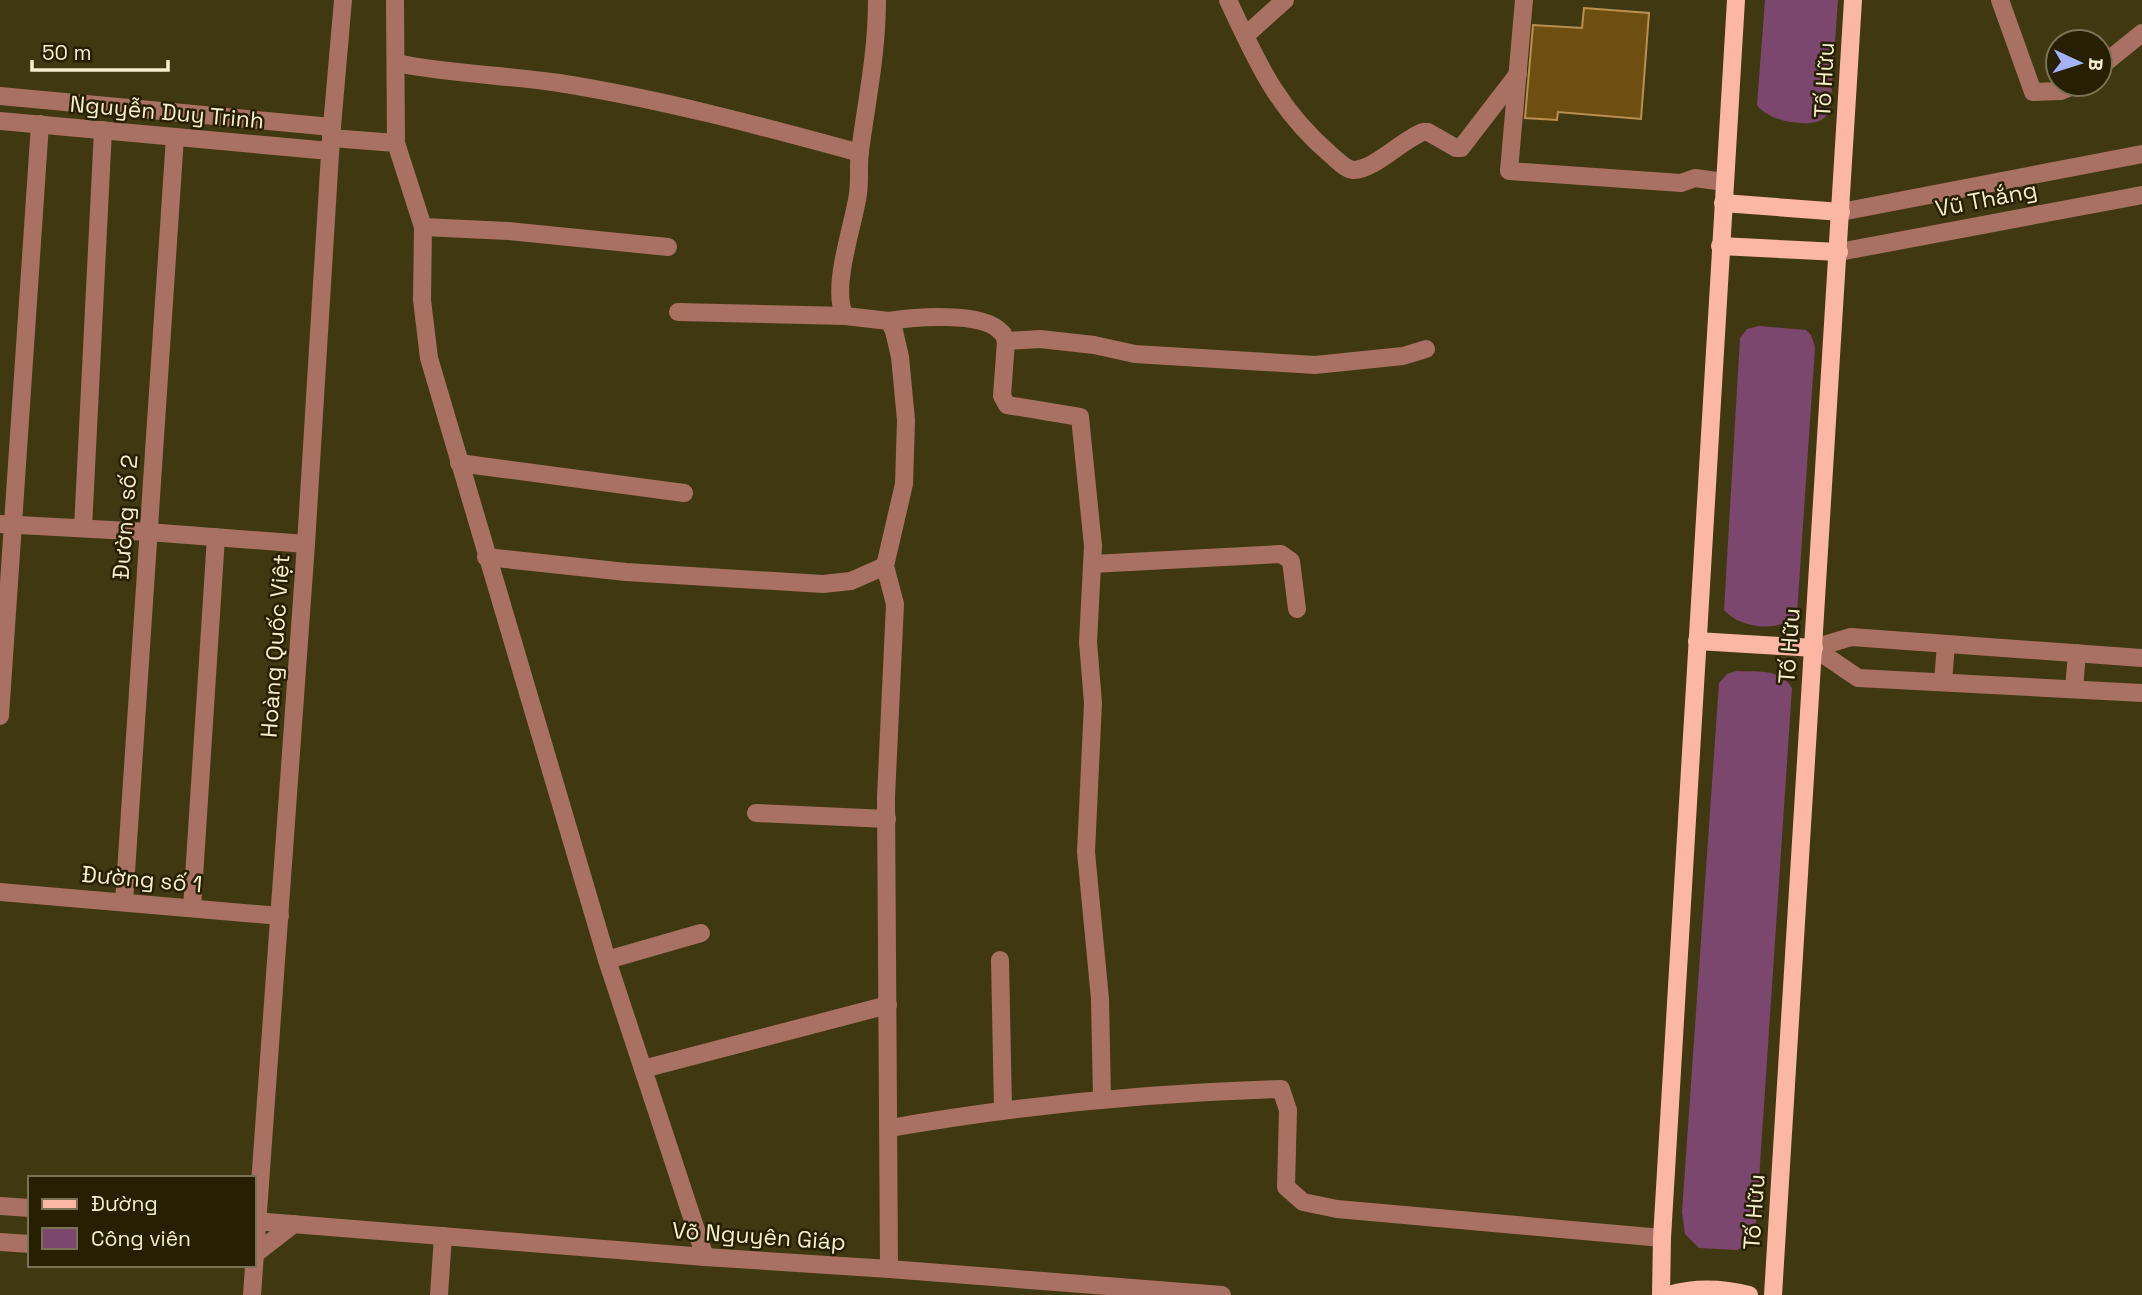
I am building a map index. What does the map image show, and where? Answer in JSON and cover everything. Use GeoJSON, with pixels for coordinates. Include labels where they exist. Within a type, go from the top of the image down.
{"type":"FeatureCollection","features":[{"type":"Feature","properties":{"kind":"main road"},"geometry":{"type":"LineString","coordinates":[[1661,1295],[1662,1238],[1736,0]]}},
{"type":"Feature","properties":{"kind":"main road","name":"Tố Hữu"},"geometry":{"type":"LineString","coordinates":[[1773,1295],[1853,0]]}},
{"type":"Feature","properties":{"kind":"main road"},"geometry":{"type":"LineString","coordinates":[[1723,203],[1841,212]]}},
{"type":"Feature","properties":{"kind":"main road"},"geometry":{"type":"LineString","coordinates":[[1720,246],[1839,252]]}},
{"type":"Feature","properties":{"kind":"main road"},"geometry":{"type":"LineString","coordinates":[[1697,641],[1814,648]]}},
{"type":"Feature","properties":{"kind":"main road"},"geometry":{"type":"LineString","coordinates":[[1669,1295],[1706,1289],[1729,1290],[1749,1295]]}},
{"type":"Feature","properties":{"kind":"street","name":"Hoàng Quốc Việt"},"geometry":{"type":"LineString","coordinates":[[256,1221],[280,916],[331,139],[343,0]]}},
{"type":"Feature","properties":{"kind":"street"},"geometry":{"type":"LineString","coordinates":[[395,0],[396,143],[423,227],[422,300],[427,345],[486,558],[607,960],[705,1257]]}},
{"type":"Feature","properties":{"kind":"street"},"geometry":{"type":"LineString","coordinates":[[845,316],[841,309],[841,283],[858,194],[860,153],[876,51],[877,0]]}},
{"type":"Feature","properties":{"kind":"street"},"geometry":{"type":"LineString","coordinates":[[1228,0],[1266,81],[1293,118],[1322,147],[1347,168],[1354,170],[1375,161],[1423,132],[1429,132],[1455,148],[1461,148],[1518,74]]}},
{"type":"Feature","properties":{"kind":"street"},"geometry":{"type":"LineString","coordinates":[[1245,36],[1285,0]]}},
{"type":"Feature","properties":{"kind":"street"},"geometry":{"type":"LineString","coordinates":[[1524,0],[1509,171],[1670,183],[1681,183],[1695,178],[1724,182]]}},
{"type":"Feature","properties":{"kind":"street"},"geometry":{"type":"LineString","coordinates":[[2000,0],[2033,92],[2044,92]]}},
{"type":"Feature","properties":{"kind":"street"},"geometry":{"type":"LineString","coordinates":[[2114,56],[2142,33]]}},
{"type":"Feature","properties":{"kind":"street"},"geometry":{"type":"LineString","coordinates":[[396,63],[572,86],[699,112],[860,153]]}},
{"type":"Feature","properties":{"kind":"street","name":"Nguyễn Duy Trinh"},"geometry":{"type":"LineString","coordinates":[[0,96],[331,139]]}},
{"type":"Feature","properties":{"kind":"street","name":"Nguyễn Duy Trinh"},"geometry":{"type":"LineString","coordinates":[[0,121],[175,137],[331,139]]}},
{"type":"Feature","properties":{"kind":"street"},"geometry":{"type":"LineString","coordinates":[[0,716],[6,524],[40,124]]}},
{"type":"Feature","properties":{"kind":"street"},"geometry":{"type":"LineString","coordinates":[[83,528],[103,130]]}},
{"type":"Feature","properties":{"kind":"street","name":"Đường số 2"},"geometry":{"type":"LineString","coordinates":[[124,902],[175,137]]}},
{"type":"Feature","properties":{"kind":"street"},"geometry":{"type":"LineString","coordinates":[[331,139],[396,143]]}},
{"type":"Feature","properties":{"kind":"street","name":"Vũ Thắng"},"geometry":{"type":"LineString","coordinates":[[1841,212],[2142,154]]}},
{"type":"Feature","properties":{"kind":"street","name":"Vũ Thắng"},"geometry":{"type":"LineString","coordinates":[[1839,252],[2142,195]]}},
{"type":"Feature","properties":{"kind":"street"},"geometry":{"type":"LineString","coordinates":[[423,227],[668,247]]}},
{"type":"Feature","properties":{"kind":"street"},"geometry":{"type":"LineString","coordinates":[[678,312],[845,316],[889,321],[930,316],[976,321],[993,326],[1001,332],[1006,341],[1002,396],[1007,405],[1080,417],[1093,546],[1088,642],[1093,704],[1086,852],[1101,999],[1102,1098]]}},
{"type":"Feature","properties":{"kind":"street"},"geometry":{"type":"LineString","coordinates":[[889,321],[900,357],[906,420],[904,484],[885,566],[895,604],[887,819],[890,1269]]}},
{"type":"Feature","properties":{"kind":"street"},"geometry":{"type":"LineString","coordinates":[[1006,341],[1040,339],[1094,345],[1135,354],[1315,365],[1403,356],[1426,349]]}},
{"type":"Feature","properties":{"kind":"street"},"geometry":{"type":"LineString","coordinates":[[459,463],[684,493]]}},
{"type":"Feature","properties":{"kind":"street"},"geometry":{"type":"LineString","coordinates":[[6,524],[306,544]]}},
{"type":"Feature","properties":{"kind":"street"},"geometry":{"type":"LineString","coordinates":[[192,908],[216,537]]}},
{"type":"Feature","properties":{"kind":"street"},"geometry":{"type":"LineString","coordinates":[[1092,564],[1281,554],[1291,561],[1297,609]]}},
{"type":"Feature","properties":{"kind":"street"},"geometry":{"type":"LineString","coordinates":[[486,558],[626,572],[823,584],[851,581],[885,566]]}},
{"type":"Feature","properties":{"kind":"street"},"geometry":{"type":"LineString","coordinates":[[1814,648],[1850,637],[2142,658]]}},
{"type":"Feature","properties":{"kind":"street"},"geometry":{"type":"LineString","coordinates":[[1943,682],[1946,644]]}},
{"type":"Feature","properties":{"kind":"street"},"geometry":{"type":"LineString","coordinates":[[1814,648],[1858,678],[2142,693]]}},
{"type":"Feature","properties":{"kind":"street"},"geometry":{"type":"LineString","coordinates":[[2074,689],[2077,653]]}},
{"type":"Feature","properties":{"kind":"street"},"geometry":{"type":"LineString","coordinates":[[757,813],[887,819]]}},
{"type":"Feature","properties":{"kind":"street","name":"Đường số 1"},"geometry":{"type":"LineString","coordinates":[[0,892],[280,916]]}},
{"type":"Feature","properties":{"kind":"street"},"geometry":{"type":"LineString","coordinates":[[607,960],[701,933]]}},
{"type":"Feature","properties":{"kind":"street"},"geometry":{"type":"LineString","coordinates":[[1000,960],[1003,1110]]}},
{"type":"Feature","properties":{"kind":"street"},"geometry":{"type":"LineString","coordinates":[[643,1069],[888,1005]]}},
{"type":"Feature","properties":{"kind":"street"},"geometry":{"type":"LineString","coordinates":[[890,1128],[1102,1098],[1281,1090],[1288,1110],[1286,1187],[1303,1202],[1337,1209],[1662,1238]]}},
{"type":"Feature","properties":{"kind":"street"},"geometry":{"type":"LineString","coordinates":[[0,1206],[28,1208]]}},
{"type":"Feature","properties":{"kind":"street","name":"Võ Nguyên Giáp"},"geometry":{"type":"LineString","coordinates":[[256,1221],[1222,1295]]}},
{"type":"Feature","properties":{"kind":"street"},"geometry":{"type":"LineString","coordinates":[[256,1253],[294,1224]]}},
{"type":"Feature","properties":{"kind":"street"},"geometry":{"type":"LineString","coordinates":[[439,1295],[443,1236]]}},
{"type":"Feature","properties":{"kind":"street"},"geometry":{"type":"LineString","coordinates":[[0,1242],[28,1244]]}},
{"type":"Feature","properties":{"kind":"street","name":"Hoàng Quốc Việt"},"geometry":{"type":"LineString","coordinates":[[252,1295],[253,1267]]}},
{"type":"Feature","properties":{"kind":"green space"},"geometry":{"type":"Polygon","coordinates":[[[1765,0],[1838,0],[1830,112],[1820,121],[1784,121],[1768,115],[1757,105],[1765,0]]]}},
{"type":"Feature","properties":{"kind":"green space"},"geometry":{"type":"Polygon","coordinates":[[[1759,326],[1806,330],[1815,347],[1797,614],[1781,624],[1770,626],[1739,621],[1724,610],[1740,338],[1747,329],[1759,326]]]}},
{"type":"Feature","properties":{"kind":"green space"},"geometry":{"type":"Polygon","coordinates":[[[1736,671],[1775,674],[1782,677],[1792,688],[1756,1224],[1749,1244],[1737,1250],[1699,1248],[1685,1234],[1682,1212],[1719,683],[1727,674],[1736,671]]]}},
{"type":"Feature","properties":{"kind":"building"},"geometry":{"type":"Polygon","coordinates":[[[1584,8],[1649,13],[1641,119],[1558,112],[1557,120],[1525,118],[1533,25],[1582,28],[1584,8]]]}}]}
